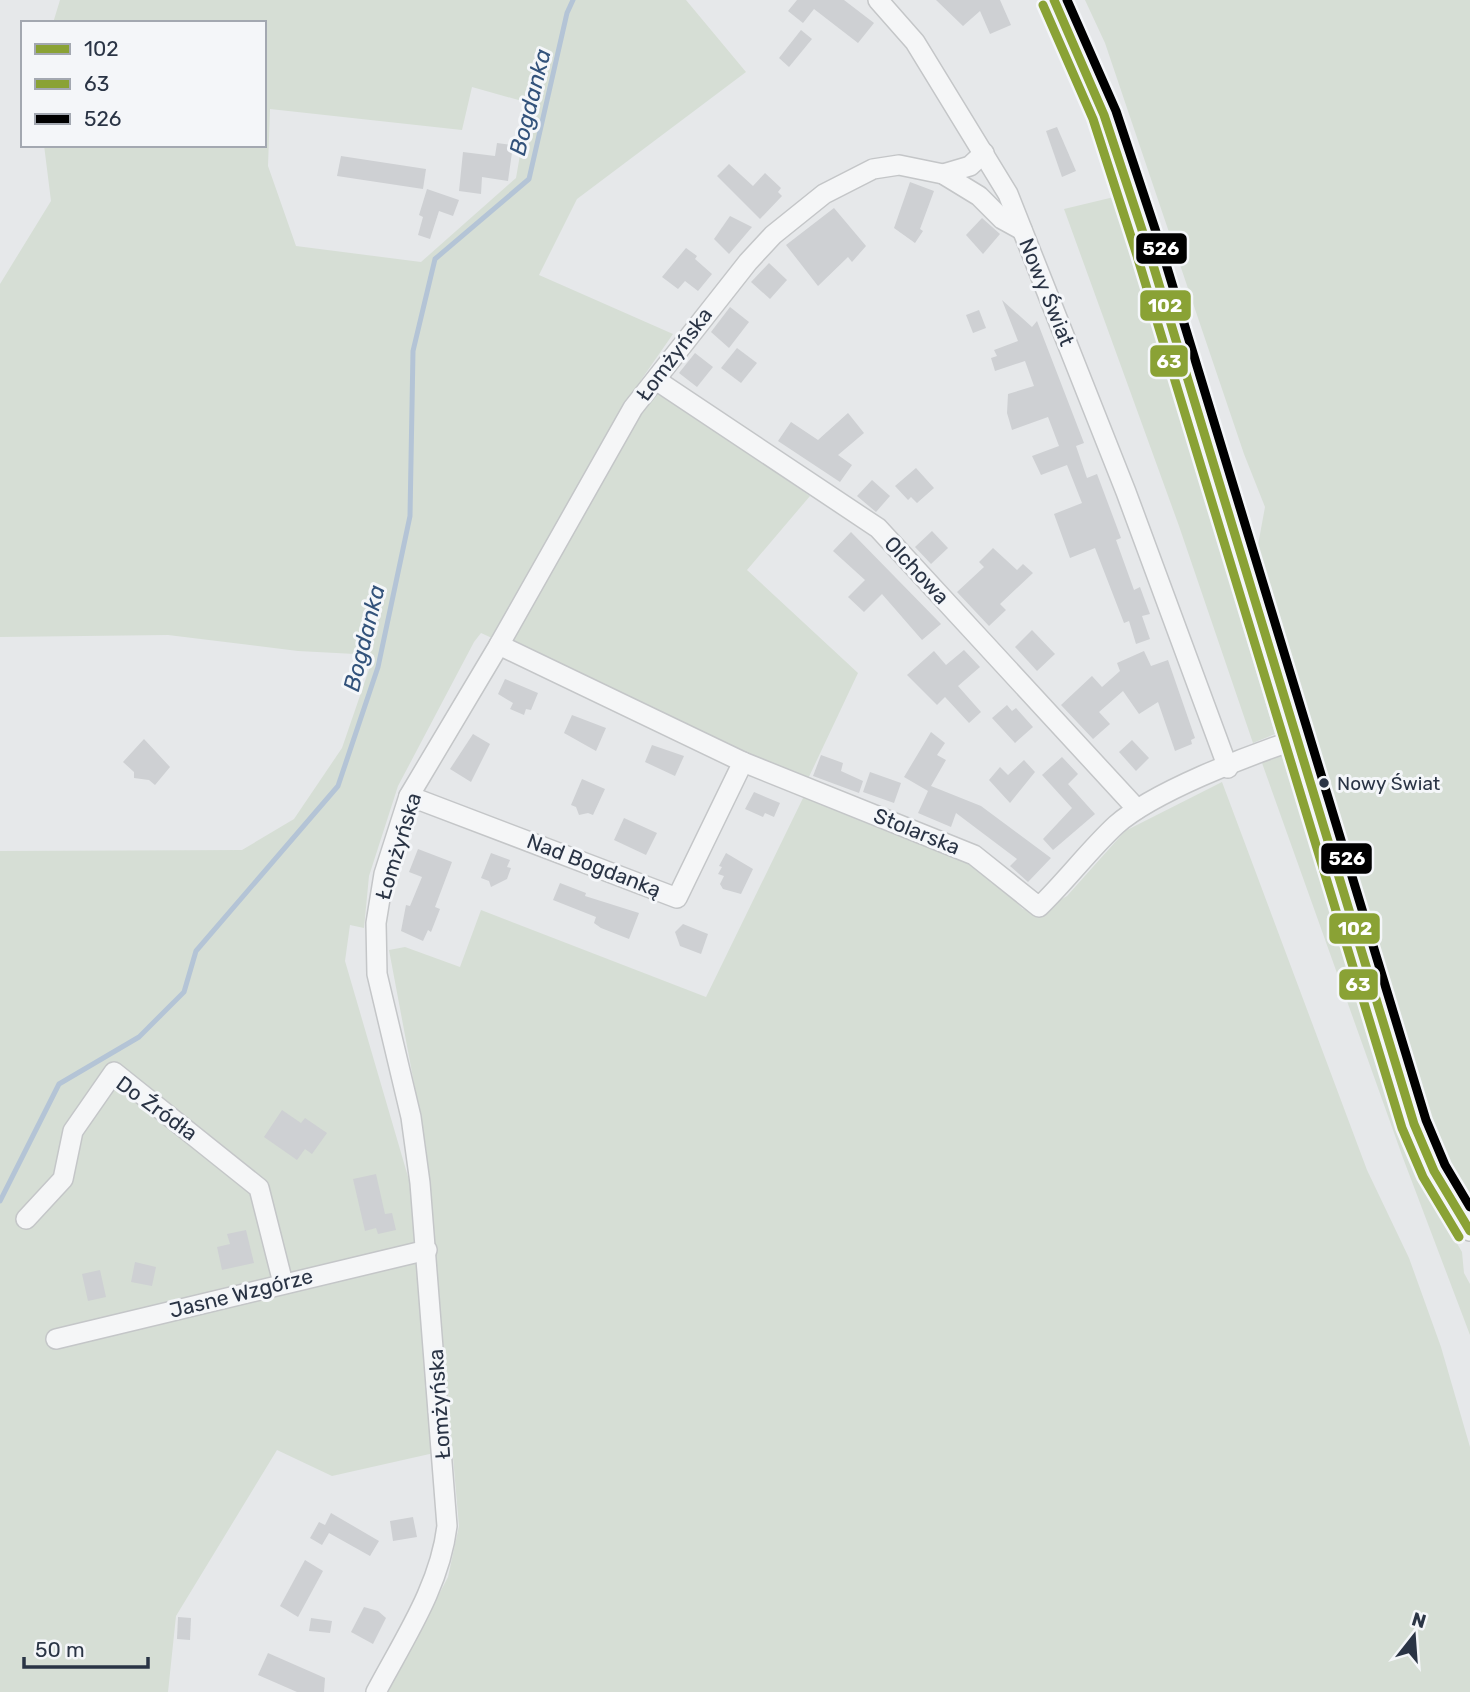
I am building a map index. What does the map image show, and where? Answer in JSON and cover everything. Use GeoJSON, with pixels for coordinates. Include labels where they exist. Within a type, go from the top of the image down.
{"type":"FeatureCollection","features":[{"type":"Feature","properties":{"kind":"street","name":"Nowy Świat"},"geometry":{"type":"LineString","coordinates":[[878,0],[915,42],[1008,194],[1126,492],[1228,768]]}},
{"type":"Feature","properties":{"kind":"street"},"geometry":{"type":"LineString","coordinates":[[1054,0],[1104,115],[1147,245],[1295,740],[1417,1133],[1434,1171],[1470,1231]]}},
{"type":"Feature","properties":{"kind":"street"},"geometry":{"type":"LineString","coordinates":[[943,174],[970,166],[984,153]]}},
{"type":"Feature","properties":{"kind":"street","name":"Łomżyńska"},"geometry":{"type":"LineString","coordinates":[[376,1692],[435,1579],[446,1539],[446,1490],[427,1250],[411,1117],[377,974],[375,950],[384,874],[409,796],[499,645],[609,446],[633,408],[705,312],[773,235],[824,194],[873,169],[899,165],[943,174],[979,196],[1002,219],[1023,230]]}},
{"type":"Feature","properties":{"kind":"street","name":"Olchowa"},"geometry":{"type":"LineString","coordinates":[[656,380],[878,528],[1137,809]]}},
{"type":"Feature","properties":{"kind":"street","name":"Stolarska"},"geometry":{"type":"LineString","coordinates":[[499,645],[743,762],[974,855],[1039,907],[1115,825],[1137,809],[1295,740]]}},
{"type":"Feature","properties":{"kind":"street","name":"Nad Bogdanką"},"geometry":{"type":"LineString","coordinates":[[409,796],[677,898],[743,762]]}},
{"type":"Feature","properties":{"kind":"street","name":"Do Źródła"},"geometry":{"type":"LineString","coordinates":[[26,1219],[63,1179],[73,1130],[114,1072],[259,1188],[283,1283]]}},
{"type":"Feature","properties":{"kind":"street","name":"Jasne Wzgórze"},"geometry":{"type":"LineString","coordinates":[[56,1339],[427,1250]]}},
{"type":"Feature","properties":{"kind":"shaded area"},"geometry":{"type":"Polygon","coordinates":[[[60,0],[686,0],[746,72],[577,199],[539,275],[673,334],[641,380],[810,496],[747,570],[858,673],[807,781],[481,633],[474,642],[398,786],[369,876],[364,928],[350,925],[345,961],[411,1187],[434,1453],[332,1476],[277,1450],[176,1616],[168,1692],[0,1692],[0,851],[242,850],[294,819],[342,748],[374,655],[298,651],[168,635],[0,637],[0,284],[51,201],[44,147],[266,147],[266,21],[54,21],[60,0]],[[472,87],[462,130],[270,109],[268,166],[296,246],[421,262],[516,178],[529,103],[472,87]]]}},
{"type":"Feature","properties":{"kind":"shaded area"},"geometry":{"type":"Polygon","coordinates":[[[1085,0],[1470,0],[1470,1202],[1426,1116],[1363,919],[1320,754],[1256,556],[1265,507],[1244,454],[1105,43],[1085,0]]]}},
{"type":"Feature","properties":{"kind":"shaded area"},"geometry":{"type":"Polygon","coordinates":[[[1114,197],[1275,734],[1253,743],[1179,526],[1064,209],[1114,197]]]}},
{"type":"Feature","properties":{"kind":"shaded area"},"geometry":{"type":"Polygon","coordinates":[[[1284,753],[1380,1069],[1414,1169],[1462,1252],[1464,1273],[1470,1284],[1470,1335],[1403,1158],[1262,763],[1284,753]]]}},
{"type":"Feature","properties":{"kind":"shaded area"},"geometry":{"type":"Polygon","coordinates":[[[1222,782],[1367,1170],[1409,1258],[1441,1347],[1470,1447],[1470,1692],[388,1692],[448,1577],[459,1526],[426,1147],[389,950],[405,947],[460,967],[481,910],[706,997],[804,796],[982,869],[1023,909],[1038,913],[1067,896],[1125,831],[1222,782]]]}},
{"type":"Feature","properties":{"kind":"building"},"geometry":{"type":"Polygon","coordinates":[[[797,0],[844,0],[874,23],[858,43],[814,9],[803,23],[788,11],[797,0]]]}},
{"type":"Feature","properties":{"kind":"building"},"geometry":{"type":"Polygon","coordinates":[[[936,0],[1000,0],[1011,25],[990,34],[980,11],[963,26],[936,0]]]}},
{"type":"Feature","properties":{"kind":"building"},"geometry":{"type":"Polygon","coordinates":[[[801,30],[812,39],[789,67],[779,58],[801,30]]]}},
{"type":"Feature","properties":{"kind":"building"},"geometry":{"type":"Polygon","coordinates":[[[1057,127],[1076,171],[1062,177],[1046,131],[1057,127]]]}},
{"type":"Feature","properties":{"kind":"building"},"geometry":{"type":"Polygon","coordinates":[[[497,143],[513,145],[508,181],[482,177],[481,194],[459,191],[463,152],[495,156],[497,143]]]}},
{"type":"Feature","properties":{"kind":"building"},"geometry":{"type":"Polygon","coordinates":[[[341,156],[426,169],[423,189],[337,176],[341,156]]]}},
{"type":"Feature","properties":{"kind":"building"},"geometry":{"type":"Polygon","coordinates":[[[729,164],[753,186],[765,173],[781,188],[778,192],[782,196],[760,219],[717,176],[729,164]]]}},
{"type":"Feature","properties":{"kind":"building"},"geometry":{"type":"Polygon","coordinates":[[[910,182],[934,191],[920,229],[923,231],[915,243],[894,228],[910,182]]]}},
{"type":"Feature","properties":{"kind":"building"},"geometry":{"type":"Polygon","coordinates":[[[427,189],[459,200],[453,216],[439,211],[430,239],[418,235],[423,217],[419,215],[427,189]]]}},
{"type":"Feature","properties":{"kind":"building"},"geometry":{"type":"Polygon","coordinates":[[[834,208],[866,246],[852,262],[848,257],[818,286],[786,245],[834,208]]]}},
{"type":"Feature","properties":{"kind":"building"},"geometry":{"type":"Polygon","coordinates":[[[730,216],[752,227],[729,254],[714,239],[730,216]]]}},
{"type":"Feature","properties":{"kind":"building"},"geometry":{"type":"Polygon","coordinates":[[[982,218],[1000,234],[983,254],[966,235],[982,218]]]}},
{"type":"Feature","properties":{"kind":"building"},"geometry":{"type":"Polygon","coordinates":[[[686,248],[697,256],[695,259],[712,274],[698,291],[685,281],[678,289],[662,277],[686,248]]]}},
{"type":"Feature","properties":{"kind":"building"},"geometry":{"type":"Polygon","coordinates":[[[769,263],[787,280],[770,299],[751,282],[769,263]]]}},
{"type":"Feature","properties":{"kind":"building"},"geometry":{"type":"Polygon","coordinates":[[[1002,300],[1032,327],[1037,321],[1084,443],[1076,446],[1087,478],[1097,474],[1121,538],[1116,540],[1134,590],[1140,587],[1150,614],[1142,616],[1150,639],[1136,644],[1129,621],[1124,623],[1095,548],[1070,558],[1054,514],[1082,503],[1067,465],[1041,475],[1032,456],[1059,446],[1048,417],[1012,430],[1007,413],[1008,394],[1034,386],[1025,361],[995,371],[991,358],[997,356],[994,350],[1018,341],[1002,300]]]}},
{"type":"Feature","properties":{"kind":"building"},"geometry":{"type":"Polygon","coordinates":[[[730,307],[749,322],[729,348],[711,332],[730,307]]]}},
{"type":"Feature","properties":{"kind":"building"},"geometry":{"type":"Polygon","coordinates":[[[979,310],[986,328],[973,333],[966,315],[979,310]]]}},
{"type":"Feature","properties":{"kind":"building"},"geometry":{"type":"Polygon","coordinates":[[[737,348],[757,363],[741,383],[721,368],[737,348]]]}},
{"type":"Feature","properties":{"kind":"building"},"geometry":{"type":"Polygon","coordinates":[[[695,353],[713,367],[697,387],[679,373],[695,353]]]}},
{"type":"Feature","properties":{"kind":"building"},"geometry":{"type":"Polygon","coordinates":[[[848,413],[864,433],[838,455],[852,465],[840,482],[778,441],[791,422],[818,440],[848,413]]]}},
{"type":"Feature","properties":{"kind":"building"},"geometry":{"type":"Polygon","coordinates":[[[916,468],[934,488],[917,503],[911,497],[908,500],[895,486],[916,468]]]}},
{"type":"Feature","properties":{"kind":"building"},"geometry":{"type":"Polygon","coordinates":[[[872,480],[890,496],[876,512],[857,496],[872,480]]]}},
{"type":"Feature","properties":{"kind":"building"},"geometry":{"type":"Polygon","coordinates":[[[932,531],[948,548],[931,564],[915,547],[932,531]]]}},
{"type":"Feature","properties":{"kind":"building"},"geometry":{"type":"Polygon","coordinates":[[[851,532],[941,624],[922,640],[882,594],[864,612],[848,597],[865,580],[833,551],[851,532]]]}},
{"type":"Feature","properties":{"kind":"building"},"geometry":{"type":"Polygon","coordinates":[[[993,548],[1017,570],[1023,564],[1033,573],[1000,604],[1006,610],[989,626],[957,592],[984,567],[979,562],[993,548]]]}},
{"type":"Feature","properties":{"kind":"building"},"geometry":{"type":"Polygon","coordinates":[[[1032,630],[1055,654],[1037,671],[1015,647],[1032,630]]]}},
{"type":"Feature","properties":{"kind":"building"},"geometry":{"type":"Polygon","coordinates":[[[964,650],[980,667],[958,686],[981,712],[969,723],[945,697],[937,705],[907,675],[934,651],[946,665],[964,650]]]}},
{"type":"Feature","properties":{"kind":"building"},"geometry":{"type":"Polygon","coordinates":[[[1144,651],[1151,666],[1168,660],[1195,738],[1191,740],[1192,744],[1175,751],[1158,702],[1139,714],[1123,691],[1099,712],[1110,724],[1093,739],[1061,705],[1092,676],[1102,687],[1120,671],[1117,663],[1144,651]]]}},
{"type":"Feature","properties":{"kind":"building"},"geometry":{"type":"Polygon","coordinates":[[[505,679],[538,693],[531,710],[526,709],[524,715],[510,709],[513,703],[498,694],[505,679]]]}},
{"type":"Feature","properties":{"kind":"building"},"geometry":{"type":"Polygon","coordinates":[[[1007,705],[1012,711],[1016,708],[1033,727],[1015,743],[992,718],[1007,705]]]}},
{"type":"Feature","properties":{"kind":"building"},"geometry":{"type":"Polygon","coordinates":[[[572,715],[606,728],[596,751],[564,733],[572,715]]]}},
{"type":"Feature","properties":{"kind":"building"},"geometry":{"type":"Polygon","coordinates":[[[931,732],[945,743],[937,755],[946,760],[931,786],[981,806],[1051,858],[1028,882],[1010,866],[1017,859],[956,813],[951,827],[918,813],[928,791],[904,777],[931,732]]]}},
{"type":"Feature","properties":{"kind":"building"},"geometry":{"type":"Polygon","coordinates":[[[473,734],[490,744],[471,782],[450,769],[473,734]]]}},
{"type":"Feature","properties":{"kind":"building"},"geometry":{"type":"Polygon","coordinates":[[[144,739],[170,767],[155,785],[149,780],[134,778],[134,772],[123,762],[144,739]]]}},
{"type":"Feature","properties":{"kind":"building"},"geometry":{"type":"Polygon","coordinates":[[[1132,740],[1149,758],[1136,771],[1119,752],[1132,740]]]}},
{"type":"Feature","properties":{"kind":"building"},"geometry":{"type":"Polygon","coordinates":[[[652,745],[684,756],[675,776],[645,762],[652,745]]]}},
{"type":"Feature","properties":{"kind":"building"},"geometry":{"type":"Polygon","coordinates":[[[821,755],[843,763],[841,771],[863,781],[859,793],[813,776],[821,755]]]}},
{"type":"Feature","properties":{"kind":"building"},"geometry":{"type":"Polygon","coordinates":[[[1062,757],[1078,774],[1068,784],[1095,814],[1053,850],[1043,839],[1072,808],[1042,775],[1062,757]]]}},
{"type":"Feature","properties":{"kind":"building"},"geometry":{"type":"Polygon","coordinates":[[[1024,760],[1035,772],[1010,803],[989,780],[1000,767],[1008,775],[1024,760]]]}},
{"type":"Feature","properties":{"kind":"building"},"geometry":{"type":"Polygon","coordinates":[[[870,772],[901,783],[894,803],[863,792],[870,772]]]}},
{"type":"Feature","properties":{"kind":"building"},"geometry":{"type":"Polygon","coordinates":[[[582,779],[605,789],[593,815],[579,815],[576,807],[571,805],[582,779]]]}},
{"type":"Feature","properties":{"kind":"building"},"geometry":{"type":"Polygon","coordinates":[[[754,792],[780,803],[774,817],[765,813],[763,817],[745,809],[754,792]]]}},
{"type":"Feature","properties":{"kind":"building"},"geometry":{"type":"Polygon","coordinates":[[[624,818],[657,833],[646,855],[614,840],[624,818]]]}},
{"type":"Feature","properties":{"kind":"building"},"geometry":{"type":"Polygon","coordinates":[[[418,849],[452,862],[435,907],[440,909],[431,932],[428,930],[423,941],[401,931],[406,905],[410,906],[422,877],[409,872],[418,849]]]}},
{"type":"Feature","properties":{"kind":"building"},"geometry":{"type":"Polygon","coordinates":[[[491,853],[510,860],[507,867],[511,868],[507,879],[491,887],[489,881],[481,878],[491,853]]]}},
{"type":"Feature","properties":{"kind":"building"},"geometry":{"type":"Polygon","coordinates":[[[726,853],[753,869],[741,894],[723,889],[720,884],[724,876],[718,874],[722,867],[719,866],[726,853]]]}},
{"type":"Feature","properties":{"kind":"building"},"geometry":{"type":"Polygon","coordinates":[[[560,883],[586,893],[585,896],[639,913],[629,939],[601,928],[594,923],[596,917],[553,900],[560,883]]]}},
{"type":"Feature","properties":{"kind":"building"},"geometry":{"type":"Polygon","coordinates":[[[683,924],[708,934],[701,954],[680,946],[675,932],[683,924]]]}},
{"type":"Feature","properties":{"kind":"building"},"geometry":{"type":"Polygon","coordinates":[[[282,1110],[301,1123],[305,1118],[327,1133],[312,1154],[305,1149],[297,1160],[264,1137],[282,1110]]]}},
{"type":"Feature","properties":{"kind":"building"},"geometry":{"type":"Polygon","coordinates":[[[376,1174],[385,1214],[392,1213],[396,1230],[378,1234],[376,1228],[365,1231],[353,1179],[376,1174]]]}},
{"type":"Feature","properties":{"kind":"building"},"geometry":{"type":"Polygon","coordinates":[[[246,1230],[254,1263],[222,1270],[217,1247],[230,1244],[227,1234],[246,1230]]]}},
{"type":"Feature","properties":{"kind":"building"},"geometry":{"type":"Polygon","coordinates":[[[135,1262],[156,1267],[152,1286],[131,1282],[135,1262]]]}},
{"type":"Feature","properties":{"kind":"building"},"geometry":{"type":"Polygon","coordinates":[[[100,1270],[106,1297],[88,1301],[82,1274],[100,1270]]]}},
{"type":"Feature","properties":{"kind":"building"},"geometry":{"type":"Polygon","coordinates":[[[331,1513],[379,1541],[370,1556],[329,1533],[322,1545],[310,1538],[319,1522],[325,1525],[331,1513]]]}},
{"type":"Feature","properties":{"kind":"building"},"geometry":{"type":"Polygon","coordinates":[[[413,1517],[417,1537],[393,1541],[390,1521],[413,1517]]]}},
{"type":"Feature","properties":{"kind":"building"},"geometry":{"type":"Polygon","coordinates":[[[305,1560],[323,1571],[298,1617],[280,1606],[305,1560]]]}},
{"type":"Feature","properties":{"kind":"building"},"geometry":{"type":"Polygon","coordinates":[[[364,1607],[378,1611],[386,1618],[373,1644],[351,1632],[364,1607]]]}},
{"type":"Feature","properties":{"kind":"building"},"geometry":{"type":"Polygon","coordinates":[[[178,1617],[191,1618],[190,1640],[177,1639],[178,1617]]]}},
{"type":"Feature","properties":{"kind":"building"},"geometry":{"type":"Polygon","coordinates":[[[311,1618],[332,1621],[330,1633],[309,1631],[311,1618]]]}},
{"type":"Feature","properties":{"kind":"building"},"geometry":{"type":"Polygon","coordinates":[[[268,1653],[325,1678],[324,1692],[297,1692],[258,1675],[268,1653]]]}},
{"type":"Feature","properties":{"kind":"waterway","name":"Bogdanka"},"geometry":{"type":"LineString","coordinates":[[0,1201],[59,1084],[139,1037],[184,992],[196,951],[338,786],[378,667],[410,516],[413,351],[435,259],[529,179],[567,13],[573,0]]}},
{"type":"Feature","properties":{"kind":"transit line","name":"102"},"geometry":{"type":"LineString","coordinates":[[1054,0],[1104,115],[1147,245],[1414,1124],[1434,1171],[1470,1231]]}},
{"type":"Feature","properties":{"kind":"transit line","name":"526"},"geometry":{"type":"LineString","coordinates":[[1067,0],[1116,111],[1159,241],[1426,1120],[1445,1165],[1470,1207]]}},
{"type":"Feature","properties":{"kind":"transit line","name":"63"},"geometry":{"type":"LineString","coordinates":[[1043,5],[1093,119],[1135,249],[1402,1128],[1423,1177],[1459,1237]]}},
{"type":"Feature","properties":{"kind":"place","name":"Nowy Świat"},"geometry":{"type":"Point","coordinates":[1324,783]}}]}
